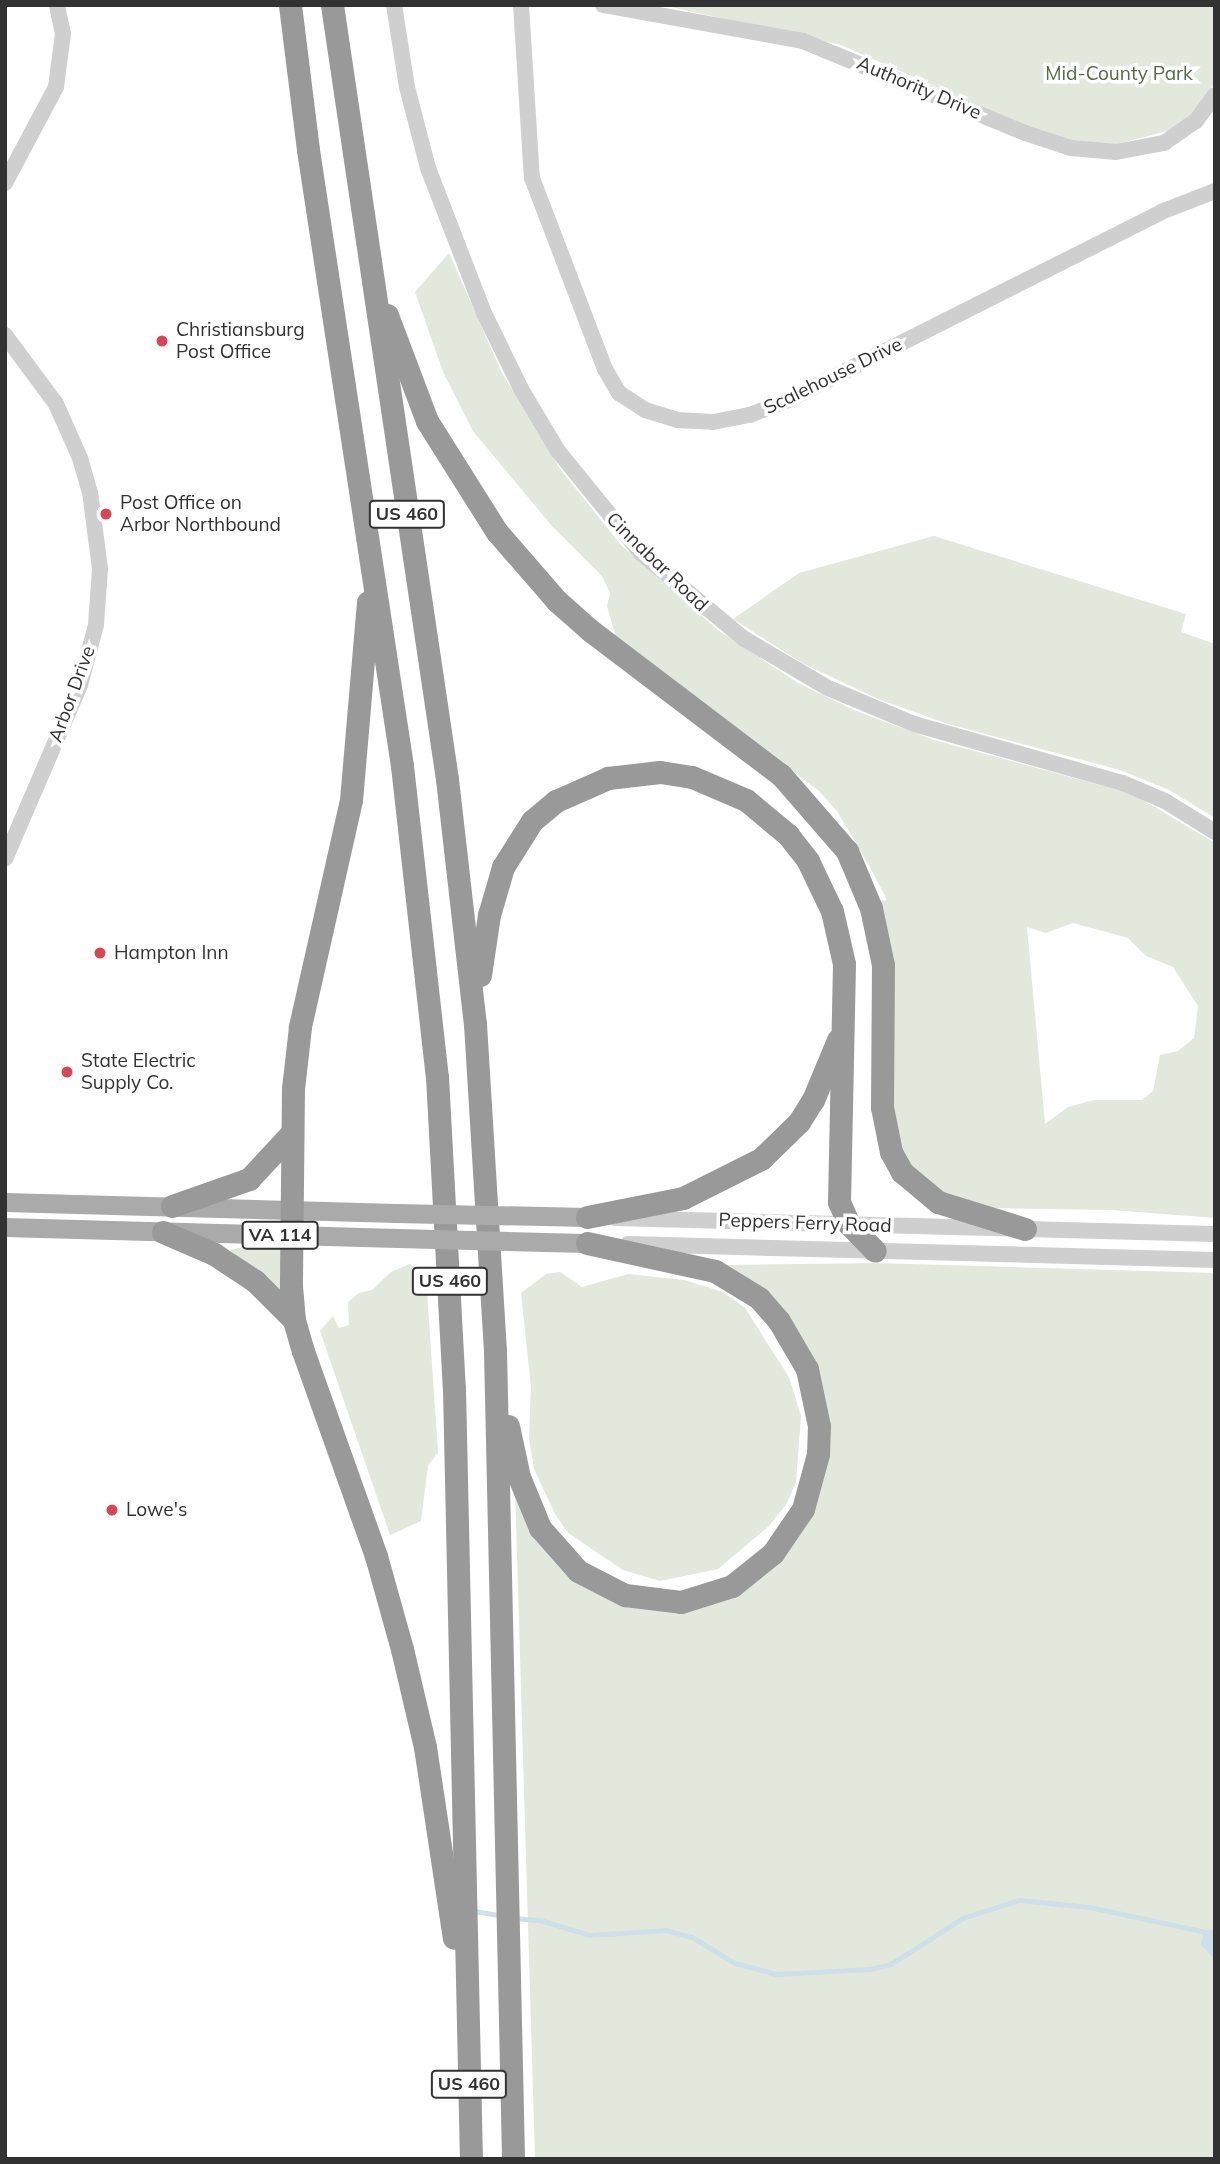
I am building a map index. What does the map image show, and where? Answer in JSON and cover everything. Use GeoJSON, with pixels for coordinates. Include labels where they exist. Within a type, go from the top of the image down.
{"type":"FeatureCollection","features":[{"type":"Feature","properties":{"kind":"highway","name":"US 460"},"geometry":{"type":"LineString","coordinates":[[290,5],[419,895],[444,1179],[454,1388],[471,2159]]}},
{"type":"Feature","properties":{"kind":"highway","name":"US 460"},"geometry":{"type":"LineString","coordinates":[[332,5],[357,197],[447,779],[475,1024],[495,1351],[513,2159]]}},
{"type":"Feature","properties":{"kind":"highway"},"geometry":{"type":"LineString","coordinates":[[357,197],[409,378],[447,459],[497,532],[557,601],[591,631],[781,775],[847,851],[860,878],[877,936],[884,993],[884,1130],[902,1172],[938,1202],[1025,1229]]}},
{"type":"Feature","properties":{"kind":"highway"},"geometry":{"type":"LineString","coordinates":[[371,557],[351,800],[300,1027],[290,1135],[292,1210],[289,1235],[294,1320],[376,1556],[402,1649],[427,1759],[468,2010]]}},
{"type":"Feature","properties":{"kind":"highway"},"geometry":{"type":"LineString","coordinates":[[475,1024],[495,885],[518,841],[556,801],[584,785],[633,772],[660,772],[717,786],[746,800],[788,835],[808,861],[832,911],[844,964],[839,1202],[849,1224],[875,1251]]}},
{"type":"Feature","properties":{"kind":"highway"},"geometry":{"type":"LineString","coordinates":[[587,1217],[683,1198],[714,1186],[781,1142],[799,1122],[826,1075],[842,1022],[844,992]]}},
{"type":"Feature","properties":{"kind":"highway"},"geometry":{"type":"LineString","coordinates":[[172,1206],[249,1178],[290,1135]]}},
{"type":"Feature","properties":{"kind":"highway"},"geometry":{"type":"LineString","coordinates":[[163,1232],[214,1254],[256,1281],[294,1320]]}},
{"type":"Feature","properties":{"kind":"highway"},"geometry":{"type":"LineString","coordinates":[[495,1351],[512,1444],[528,1504],[555,1549],[578,1571],[625,1595],[681,1602],[732,1586],[773,1553],[803,1508],[818,1454],[815,1396],[795,1344],[759,1298],[715,1271],[587,1243]]}},
{"type":"Feature","properties":{"kind":"main road","name":"VA 114"},"geometry":{"type":"LineString","coordinates":[[5,1202],[292,1210]]}},
{"type":"Feature","properties":{"kind":"main road","name":"Peppers Ferry Road"},"geometry":{"type":"LineString","coordinates":[[292,1210],[587,1217]]}},
{"type":"Feature","properties":{"kind":"main road","name":"VA 114"},"geometry":{"type":"LineString","coordinates":[[5,1227],[289,1235]]}},
{"type":"Feature","properties":{"kind":"main road","name":"Peppers Ferry Road"},"geometry":{"type":"LineString","coordinates":[[289,1235],[587,1243]]}},
{"type":"Feature","properties":{"kind":"street"},"geometry":{"type":"LineString","coordinates":[[5,183],[56,87],[63,34],[57,5]]}},
{"type":"Feature","properties":{"kind":"street","name":"Cinnabar Road"},"geometry":{"type":"LineString","coordinates":[[394,5],[407,87],[428,168],[485,313],[521,390],[558,451],[641,553],[715,617],[828,688],[914,724],[1123,782],[1186,813],[1215,832]]}},
{"type":"Feature","properties":{"kind":"street","name":"Scalehouse Drive"},"geometry":{"type":"LineString","coordinates":[[520,5],[532,178],[605,369],[619,393],[646,410],[677,421],[726,419],[788,400],[1161,212],[1215,191]]}},
{"type":"Feature","properties":{"kind":"street","name":"Authority Drive"},"geometry":{"type":"LineString","coordinates":[[603,5],[803,41],[1025,133],[1071,148],[1116,152],[1164,143],[1196,121],[1215,96]]}},
{"type":"Feature","properties":{"kind":"street","name":"Arbor Drive"},"geometry":{"type":"LineString","coordinates":[[5,335],[56,404],[80,458],[92,503],[100,569],[96,625],[80,685],[5,859]]}},
{"type":"Feature","properties":{"kind":"street","name":"Peppers Ferry Road"},"geometry":{"type":"LineString","coordinates":[[587,1217],[1215,1234]]}},
{"type":"Feature","properties":{"kind":"street","name":"Peppers Ferry Road"},"geometry":{"type":"LineString","coordinates":[[587,1243],[1215,1260]]}},
{"type":"Feature","properties":{"kind":"green space","name":"Mid-County Park"},"geometry":{"type":"Polygon","coordinates":[[[662,5],[1215,5],[1215,82],[1191,116],[1167,131],[1114,145],[1081,143],[1023,125],[841,45],[662,5]]]}},
{"type":"Feature","properties":{"kind":"green space"},"geometry":{"type":"Polygon","coordinates":[[[449,253],[502,373],[560,469],[621,545],[718,630],[798,683],[854,710],[934,740],[1133,794],[1215,843],[1215,1218],[1112,1210],[990,1208],[945,1195],[908,1164],[891,1125],[891,960],[880,901],[887,900],[871,869],[837,811],[819,791],[616,638],[607,606],[610,593],[602,576],[552,526],[473,431],[443,372],[415,292],[449,253]],[[1073,923],[1046,933],[1027,927],[1045,1124],[1068,1107],[1094,1100],[1142,1100],[1153,1091],[1160,1055],[1178,1051],[1194,1038],[1198,1006],[1173,967],[1146,956],[1128,938],[1073,923]]]}},
{"type":"Feature","properties":{"kind":"green space"},"geometry":{"type":"Polygon","coordinates":[[[934,536],[1186,614],[1181,632],[1215,644],[1215,818],[1169,790],[1120,770],[948,724],[878,699],[802,663],[733,619],[799,573],[934,536]]]}},
{"type":"Feature","properties":{"kind":"green space"},"geometry":{"type":"Polygon","coordinates":[[[266,1242],[282,1251],[283,1294],[230,1250],[266,1242]]]}},
{"type":"Feature","properties":{"kind":"green space"},"geometry":{"type":"Polygon","coordinates":[[[876,1263],[1215,1273],[1215,2159],[535,2159],[515,1488],[535,1528],[642,1603],[762,1573],[829,1433],[827,1407],[814,1358],[790,1318],[724,1265],[876,1263]]]}},
{"type":"Feature","properties":{"kind":"green space"},"geometry":{"type":"Polygon","coordinates":[[[410,1264],[426,1277],[438,1452],[428,1466],[421,1521],[390,1535],[320,1331],[333,1316],[339,1328],[349,1325],[348,1302],[359,1293],[372,1290],[391,1272],[410,1264]]]}},
{"type":"Feature","properties":{"kind":"green space"},"geometry":{"type":"Polygon","coordinates":[[[560,1272],[582,1287],[628,1274],[684,1280],[723,1292],[745,1308],[789,1377],[801,1416],[796,1482],[786,1505],[768,1527],[718,1569],[660,1581],[623,1570],[568,1533],[555,1514],[534,1469],[529,1439],[531,1387],[521,1293],[546,1274],[560,1272]]]}},
{"type":"Feature","properties":{"kind":"water"},"geometry":{"type":"Polygon","coordinates":[[[1215,1928],[1215,1960],[1201,1945],[1203,1935],[1215,1928]]]}},
{"type":"Feature","properties":{"kind":"waterway"},"geometry":{"type":"LineString","coordinates":[[515,1918],[540,1920],[590,1935],[666,1930],[692,1937],[735,1963],[776,1974],[870,1969],[891,1964],[963,1918],[1019,1900],[1090,1907],[1215,1934]]}},
{"type":"Feature","properties":{"kind":"waterway"},"geometry":{"type":"LineString","coordinates":[[474,1911],[500,1915]]}},
{"type":"Feature","properties":{"kind":"place","name":"Christiansburg Post Office"},"geometry":{"type":"Point","coordinates":[162,341]}},
{"type":"Feature","properties":{"kind":"place","name":"Post Office on Arbor Northbound"},"geometry":{"type":"Point","coordinates":[106,514]}},
{"type":"Feature","properties":{"kind":"place","name":"Hampton Inn"},"geometry":{"type":"Point","coordinates":[100,953]}},
{"type":"Feature","properties":{"kind":"place","name":"State Electric Supply Co."},"geometry":{"type":"Point","coordinates":[67,1072]}},
{"type":"Feature","properties":{"kind":"place","name":"Lowe's"},"geometry":{"type":"Point","coordinates":[112,1510]}}]}
